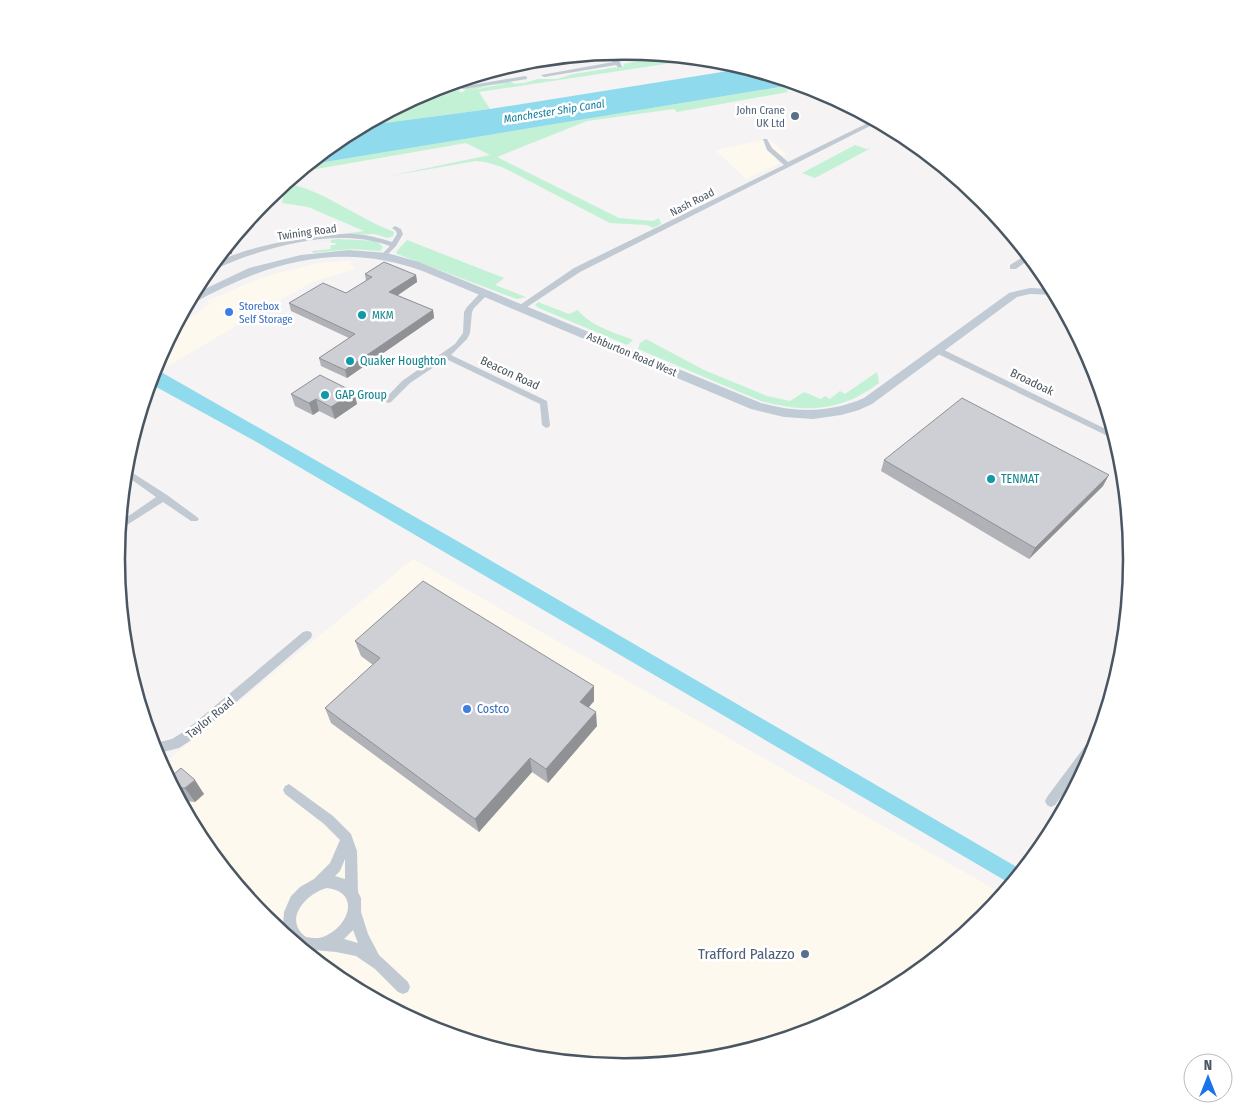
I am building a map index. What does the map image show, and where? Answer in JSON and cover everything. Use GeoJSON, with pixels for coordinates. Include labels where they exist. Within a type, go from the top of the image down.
{"type":"FeatureCollection","features":[{"type":"Feature","properties":{"kind":"main road","name":"Ashburton Road West"},"geometry":{"type":"LineString","coordinates":[[200,296],[235,278],[284,262],[334,254],[384,256],[414,264],[522,307],[744,402],[768,410],[792,414],[833,413],[859,406],[877,395],[1013,295],[1030,291],[1045,292]]}},
{"type":"Feature","properties":{"kind":"street"},"geometry":{"type":"LineString","coordinates":[[544,75],[619,64],[615,60]]}},
{"type":"Feature","properties":{"kind":"street"},"geometry":{"type":"LineString","coordinates":[[463,86],[464,88],[517,81],[525,78]]}},
{"type":"Feature","properties":{"kind":"street","name":"Nash Road"},"geometry":{"type":"LineString","coordinates":[[522,307],[567,276],[869,124]]}},
{"type":"Feature","properties":{"kind":"street"},"geometry":{"type":"LineString","coordinates":[[764,140],[769,149],[788,165]]}},
{"type":"Feature","properties":{"kind":"street"},"geometry":{"type":"LineString","coordinates":[[384,256],[394,245],[400,234],[396,228]]}},
{"type":"Feature","properties":{"kind":"street","name":"Twining Road"},"geometry":{"type":"LineString","coordinates":[[224,261],[251,252],[323,238],[373,237],[394,245]]}},
{"type":"Feature","properties":{"kind":"street"},"geometry":{"type":"LineString","coordinates":[[1013,267],[1023,260]]}},
{"type":"Feature","properties":{"kind":"street"},"geometry":{"type":"LineString","coordinates":[[388,400],[406,381],[444,355],[463,339],[467,330],[467,310],[472,303],[485,293]]}},
{"type":"Feature","properties":{"kind":"street","name":"Broadoak"},"geometry":{"type":"LineString","coordinates":[[938,350],[1107,433]]}},
{"type":"Feature","properties":{"kind":"street","name":"Beacon Road"},"geometry":{"type":"LineString","coordinates":[[444,355],[544,403],[546,425]]}},
{"type":"Feature","properties":{"kind":"street"},"geometry":{"type":"LineString","coordinates":[[132,476],[194,520]]}},
{"type":"Feature","properties":{"kind":"street"},"geometry":{"type":"LineString","coordinates":[[126,522],[164,497]]}},
{"type":"Feature","properties":{"kind":"street","name":"Taylor Road"},"geometry":{"type":"LineString","coordinates":[[162,748],[182,740],[238,695],[307,635]]}},
{"type":"Feature","properties":{"kind":"street"},"geometry":{"type":"LineString","coordinates":[[1051,801],[1079,763]]}},
{"type":"Feature","properties":{"kind":"street"},"geometry":{"type":"LineString","coordinates":[[289,790],[339,830],[346,839],[351,865],[351,893]]}},
{"type":"Feature","properties":{"kind":"street"},"geometry":{"type":"LineString","coordinates":[[293,932],[290,919],[291,911],[300,896],[319,883],[335,867],[346,839]]}},
{"type":"Feature","properties":{"kind":"street"},"geometry":{"type":"LineString","coordinates":[[312,948],[336,939],[345,932],[354,912],[355,902],[346,887],[338,883],[319,883]]}},
{"type":"Feature","properties":{"kind":"street"},"geometry":{"type":"LineString","coordinates":[[354,912],[362,937],[375,960]]}},
{"type":"Feature","properties":{"kind":"street"},"geometry":{"type":"LineString","coordinates":[[287,927],[290,919]]}},
{"type":"Feature","properties":{"kind":"street"},"geometry":{"type":"LineString","coordinates":[[307,944],[355,949],[375,960],[403,987]]}},
{"type":"Feature","properties":{"kind":"shaded area"},"geometry":{"type":"Polygon","coordinates":[[[769,139],[787,155],[775,157],[779,164],[746,179],[715,150],[769,139]]]}},
{"type":"Feature","properties":{"kind":"shaded area","name":"Storebox Self Storage"},"geometry":{"type":"Polygon","coordinates":[[[352,261],[350,264],[355,269],[310,283],[166,367],[164,366],[185,321],[208,305],[207,301],[253,281],[318,263],[352,261]]]}},
{"type":"Feature","properties":{"kind":"shaded area"},"geometry":{"type":"Polygon","coordinates":[[[413,559],[997,890],[953,934],[901,974],[845,1007],[784,1032],[753,1041],[689,1054],[624,1058],[559,1054],[495,1041],[433,1020],[403,1007],[374,991],[320,955],[271,912],[228,863],[209,836],[176,780],[167,759],[413,559]]]}},
{"type":"Feature","properties":{"kind":"green space"},"geometry":{"type":"Polygon","coordinates":[[[642,61],[674,63],[479,92],[490,109],[381,123],[403,111],[441,95],[454,92],[446,93],[455,90],[459,89],[460,91],[457,92],[463,92],[467,88],[509,81],[515,84],[538,79],[557,79],[573,74],[625,66],[623,64],[642,61]],[[512,84],[491,85],[469,91],[512,84]]]}},
{"type":"Feature","properties":{"kind":"green space"},"geometry":{"type":"Polygon","coordinates":[[[785,86],[792,89],[786,90],[788,92],[677,112],[674,109],[587,121],[497,157],[619,218],[653,221],[659,218],[661,224],[653,228],[647,225],[610,223],[502,167],[485,162],[476,161],[389,176],[490,155],[466,143],[312,170],[320,163],[785,86]]]}},
{"type":"Feature","properties":{"kind":"green space"},"geometry":{"type":"Polygon","coordinates":[[[855,145],[866,149],[871,148],[815,178],[802,173],[855,145]]]}},
{"type":"Feature","properties":{"kind":"green space"},"geometry":{"type":"Polygon","coordinates":[[[294,185],[299,186],[313,191],[394,232],[393,236],[388,238],[374,234],[337,235],[364,231],[308,207],[282,203],[284,194],[294,185]]]}},
{"type":"Feature","properties":{"kind":"green space"},"geometry":{"type":"Polygon","coordinates":[[[339,239],[377,241],[383,247],[380,251],[352,249],[313,253],[312,251],[330,249],[331,245],[336,243],[331,243],[331,240],[310,242],[339,239]]]}},
{"type":"Feature","properties":{"kind":"green space"},"geometry":{"type":"Polygon","coordinates":[[[407,240],[504,278],[495,285],[526,297],[517,299],[397,254],[396,252],[407,240]]]}},
{"type":"Feature","properties":{"kind":"green space"},"geometry":{"type":"Polygon","coordinates":[[[538,302],[569,314],[578,310],[583,316],[596,324],[633,340],[627,345],[539,308],[535,305],[538,302]]]}},
{"type":"Feature","properties":{"kind":"green space"},"geometry":{"type":"Polygon","coordinates":[[[646,339],[704,370],[767,396],[790,401],[804,392],[821,399],[825,396],[830,399],[840,391],[845,394],[877,372],[879,383],[865,393],[837,405],[808,408],[777,405],[761,401],[638,349],[640,343],[646,339]]]}},
{"type":"Feature","properties":{"kind":"water","name":"Manchester Ship Canal"},"geometry":{"type":"Polygon","coordinates":[[[727,71],[785,86],[320,163],[381,123],[490,109],[727,71]]]}},
{"type":"Feature","properties":{"kind":"water"},"geometry":{"type":"Polygon","coordinates":[[[161,372],[459,542],[1017,867],[1005,881],[253,440],[156,387],[161,372]]]}},
{"type":"Feature","properties":{"kind":"building","name":"MKM"},"geometry":{"type":"Polygon","coordinates":[[[384,262],[416,275],[389,292],[433,310],[345,370],[319,358],[355,334],[289,303],[323,283],[346,293],[372,277],[365,274],[384,262]]]}},
{"type":"Feature","properties":{"kind":"building"},"geometry":{"type":"Polygon","coordinates":[[[320,375],[354,392],[331,407],[316,399],[309,403],[291,394],[320,375]]]}},
{"type":"Feature","properties":{"kind":"building","name":"TENMAT"},"geometry":{"type":"Polygon","coordinates":[[[962,398],[1109,475],[1035,548],[884,460],[962,398]]]}},
{"type":"Feature","properties":{"kind":"building","name":"Costco"},"geometry":{"type":"Polygon","coordinates":[[[423,581],[594,686],[580,702],[596,712],[546,769],[530,758],[475,819],[325,708],[380,658],[355,641],[423,581]]]}},
{"type":"Feature","properties":{"kind":"building"},"geometry":{"type":"Polygon","coordinates":[[[181,768],[195,780],[185,788],[181,788],[174,774],[181,768]]]}},
{"type":"Feature","properties":{"kind":"place","name":"John Crane UK Ltd"},"geometry":{"type":"Point","coordinates":[795,116]}},
{"type":"Feature","properties":{"kind":"place","name":"Storebox Self Storage"},"geometry":{"type":"Point","coordinates":[229,312]}},
{"type":"Feature","properties":{"kind":"place","name":"MKM"},"geometry":{"type":"Point","coordinates":[362,315]}},
{"type":"Feature","properties":{"kind":"place","name":"Quaker Houghton"},"geometry":{"type":"Point","coordinates":[350,361]}},
{"type":"Feature","properties":{"kind":"place","name":"GAP Group"},"geometry":{"type":"Point","coordinates":[325,395]}},
{"type":"Feature","properties":{"kind":"place","name":"TENMAT"},"geometry":{"type":"Point","coordinates":[991,479]}},
{"type":"Feature","properties":{"kind":"place","name":"Costco"},"geometry":{"type":"Point","coordinates":[467,709]}},
{"type":"Feature","properties":{"kind":"place","name":"Trafford Palazzo"},"geometry":{"type":"Point","coordinates":[805,954]}}]}
